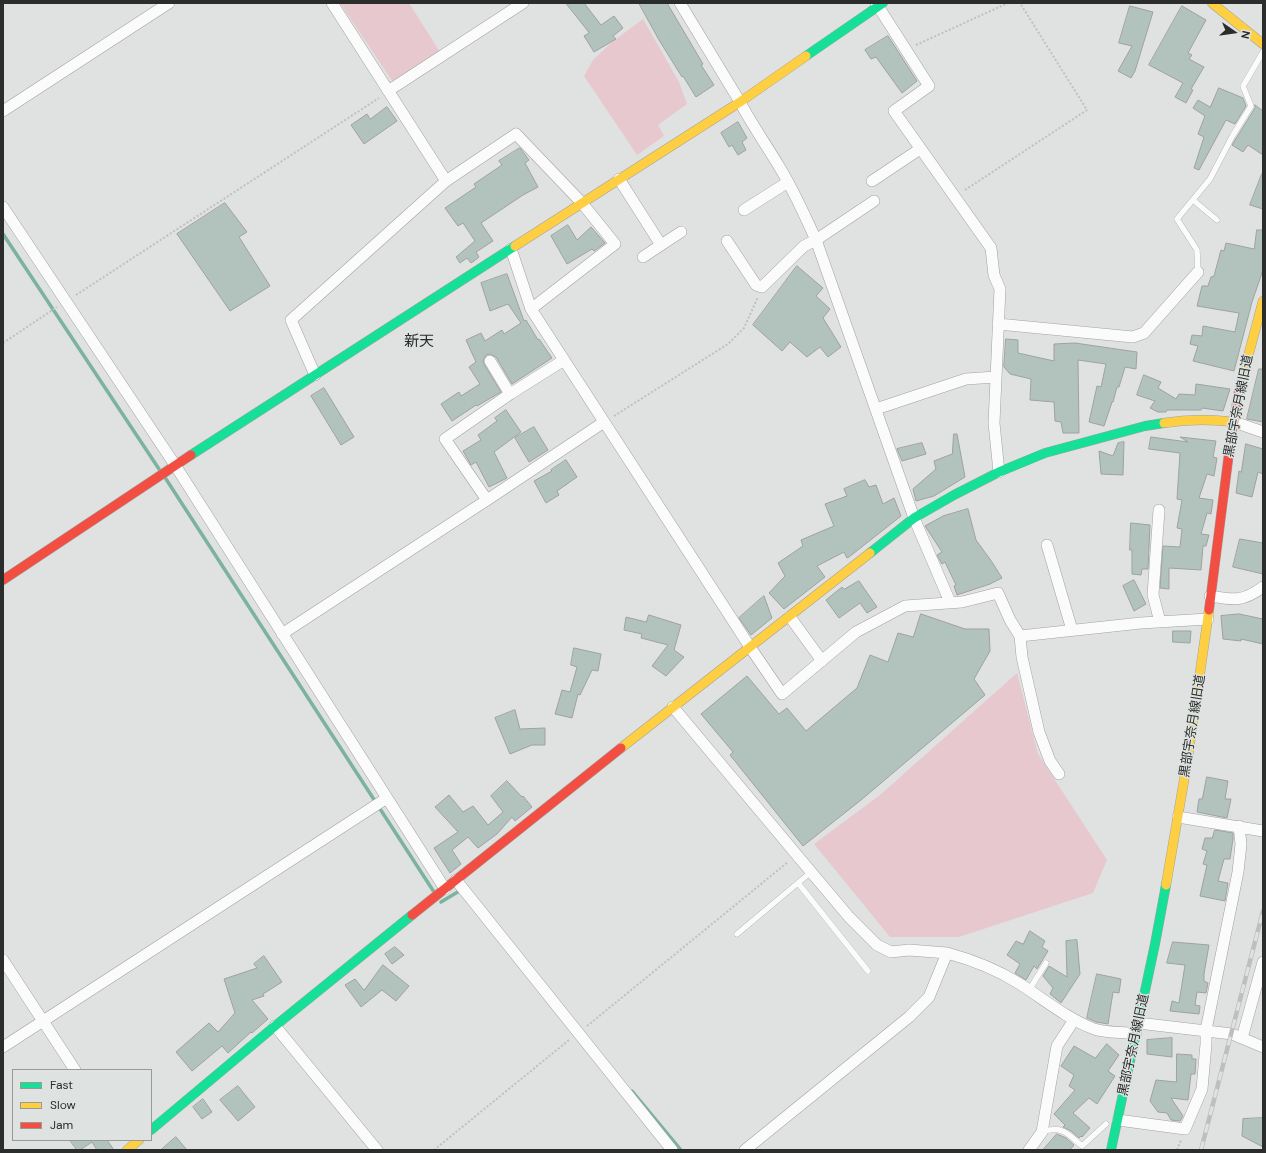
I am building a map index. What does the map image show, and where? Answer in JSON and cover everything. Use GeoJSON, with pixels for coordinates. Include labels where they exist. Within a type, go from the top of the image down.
{"type":"FeatureCollection","features":[{"type":"Feature","properties":{"kind":"street"},"geometry":{"type":"LineString","coordinates":[[3,111],[169,3]]}},
{"type":"Feature","properties":{"kind":"street"},"geometry":{"type":"LineString","coordinates":[[332,3],[446,181]]}},
{"type":"Feature","properties":{"kind":"street"},"geometry":{"type":"LineString","coordinates":[[388,91],[523,3]]}},
{"type":"Feature","properties":{"kind":"street"},"geometry":{"type":"LineString","coordinates":[[680,3],[788,182],[816,240],[914,518],[950,602]]}},
{"type":"Feature","properties":{"kind":"street"},"geometry":{"type":"LineString","coordinates":[[1212,3],[1263,44]]}},
{"type":"Feature","properties":{"kind":"street"},"geometry":{"type":"LineString","coordinates":[[3,580],[175,465],[582,202],[740,102],[879,4],[929,86],[894,111],[954,198],[991,248],[994,275],[1000,289],[994,423],[999,472]]}},
{"type":"Feature","properties":{"kind":"street"},"geometry":{"type":"LineString","coordinates":[[315,375],[291,320],[446,181],[516,134],[582,202],[615,244],[531,308]]}},
{"type":"Feature","properties":{"kind":"street"},"geometry":{"type":"LineString","coordinates":[[872,181],[920,149]]}},
{"type":"Feature","properties":{"kind":"street"},"geometry":{"type":"LineString","coordinates":[[620,179],[661,245]]}},
{"type":"Feature","properties":{"kind":"street"},"geometry":{"type":"LineString","coordinates":[[744,210],[788,182]]}},
{"type":"Feature","properties":{"kind":"street"},"geometry":{"type":"LineString","coordinates":[[727,241],[756,285],[762,287],[804,246],[816,240],[874,201]]}},
{"type":"Feature","properties":{"kind":"street"},"geometry":{"type":"LineString","coordinates":[[3,207],[63,304],[175,465],[445,889]]}},
{"type":"Feature","properties":{"kind":"street"},"geometry":{"type":"LineString","coordinates":[[643,257],[681,232]]}},
{"type":"Feature","properties":{"kind":"street"},"geometry":{"type":"LineString","coordinates":[[511,248],[531,308],[750,647],[782,694],[856,632],[905,606],[962,602],[998,593],[1010,620],[1020,636],[1022,657],[1039,732],[1050,761],[1059,774]]}},
{"type":"Feature","properties":{"kind":"street"},"geometry":{"type":"LineString","coordinates":[[998,324],[1133,337],[1144,333],[1198,272]]}},
{"type":"Feature","properties":{"kind":"street","name":"黒部宇奈月線旧道"},"geometry":{"type":"LineString","coordinates":[[1111,1150],[1171,862],[1200,685],[1210,596],[1234,422],[1246,362],[1263,301]]}},
{"type":"Feature","properties":{"kind":"street"},"geometry":{"type":"LineString","coordinates":[[487,500],[445,439],[510,394],[564,360]]}},
{"type":"Feature","properties":{"kind":"street"},"geometry":{"type":"LineString","coordinates":[[490,362],[510,394]]}},
{"type":"Feature","properties":{"kind":"street"},"geometry":{"type":"LineString","coordinates":[[876,409],[966,379],[996,377]]}},
{"type":"Feature","properties":{"kind":"street"},"geometry":{"type":"LineString","coordinates":[[152,1129],[275,1026],[456,880],[914,518],[999,472],[1045,453],[1145,426],[1183,420],[1209,420],[1234,422],[1263,432]]}},
{"type":"Feature","properties":{"kind":"street"},"geometry":{"type":"LineString","coordinates":[[282,634],[604,422]]}},
{"type":"Feature","properties":{"kind":"street"},"geometry":{"type":"LineString","coordinates":[[1159,510],[1152,595],[1160,622]]}},
{"type":"Feature","properties":{"kind":"street"},"geometry":{"type":"LineString","coordinates":[[1047,545],[1072,630]]}},
{"type":"Feature","properties":{"kind":"street"},"geometry":{"type":"LineString","coordinates":[[1210,596],[1241,599],[1252,595],[1263,587]]}},
{"type":"Feature","properties":{"kind":"street"},"geometry":{"type":"LineString","coordinates":[[790,616],[822,661]]}},
{"type":"Feature","properties":{"kind":"street"},"geometry":{"type":"LineString","coordinates":[[1020,636],[1160,622],[1208,619]]}},
{"type":"Feature","properties":{"kind":"street"},"geometry":{"type":"LineString","coordinates":[[674,707],[811,872],[850,917],[877,944],[891,952],[908,950],[947,953],[967,958],[987,966],[1020,984],[1050,1006],[1074,1020],[1096,1029],[1137,1028],[1206,1030],[1232,1034],[1263,1047]]}},
{"type":"Feature","properties":{"kind":"street"},"geometry":{"type":"LineString","coordinates":[[3,1047],[387,798]]}},
{"type":"Feature","properties":{"kind":"street"},"geometry":{"type":"LineString","coordinates":[[1178,817],[1263,831]]}},
{"type":"Feature","properties":{"kind":"street"},"geometry":{"type":"LineString","coordinates":[[1118,1120],[1185,1129],[1202,1088],[1206,1052],[1206,1030],[1238,872],[1240,844],[1239,826]]}},
{"type":"Feature","properties":{"kind":"street"},"geometry":{"type":"LineString","coordinates":[[456,880],[672,1150]]}},
{"type":"Feature","properties":{"kind":"street"},"geometry":{"type":"LineString","coordinates":[[745,1150],[909,1017],[929,997],[947,953]]}},
{"type":"Feature","properties":{"kind":"street"},"geometry":{"type":"LineString","coordinates":[[3,960],[74,1069]]}},
{"type":"Feature","properties":{"kind":"street"},"geometry":{"type":"LineString","coordinates":[[1242,1038],[1263,962]]}},
{"type":"Feature","properties":{"kind":"street"},"geometry":{"type":"LineString","coordinates":[[1030,1150],[1042,1132],[1057,1046],[1074,1020]]}},
{"type":"Feature","properties":{"kind":"street"},"geometry":{"type":"LineString","coordinates":[[275,1026],[377,1150]]}},
{"type":"Feature","properties":{"kind":"street"},"geometry":{"type":"LineString","coordinates":[[122,1141],[133,1147]]}},
{"type":"Feature","properties":{"kind":"lane"},"geometry":{"type":"LineString","coordinates":[[1198,272],[1197,250],[1177,219],[1210,179],[1233,135],[1251,106],[1243,86],[1263,52]]}},
{"type":"Feature","properties":{"kind":"lane"},"geometry":{"type":"LineString","coordinates":[[1193,200],[1217,220]]}},
{"type":"Feature","properties":{"kind":"lane"},"geometry":{"type":"LineString","coordinates":[[737,934],[811,872]]}},
{"type":"Feature","properties":{"kind":"lane"},"geometry":{"type":"LineString","coordinates":[[798,883],[868,971]]}},
{"type":"Feature","properties":{"kind":"lane"},"geometry":{"type":"LineString","coordinates":[[1029,991],[1046,963]]}},
{"type":"Feature","properties":{"kind":"lane"},"geometry":{"type":"LineString","coordinates":[[1042,1132],[1051,1129],[1060,1129],[1068,1133],[1080,1148],[1106,1124]]}},
{"type":"Feature","properties":{"kind":"path"},"geometry":{"type":"LineString","coordinates":[[906,50],[1008,3]]}},
{"type":"Feature","properties":{"kind":"path"},"geometry":{"type":"LineString","coordinates":[[954,198],[1086,110],[1020,3]]}},
{"type":"Feature","properties":{"kind":"path"},"geometry":{"type":"LineString","coordinates":[[3,343],[388,91]]}},
{"type":"Feature","properties":{"kind":"path"},"geometry":{"type":"LineString","coordinates":[[604,422],[728,344],[744,328],[757,303],[762,287]]}},
{"type":"Feature","properties":{"kind":"path"},"geometry":{"type":"LineString","coordinates":[[434,1150],[797,855]]}},
{"type":"Feature","properties":{"kind":"shaded area"},"geometry":{"type":"Polygon","coordinates":[[[340,3],[409,3],[440,52],[393,82],[340,3]]]}},
{"type":"Feature","properties":{"kind":"shaded area"},"geometry":{"type":"Polygon","coordinates":[[[643,19],[679,82],[687,104],[658,125],[664,136],[637,155],[584,76],[593,60],[612,42],[643,19]]]}},
{"type":"Feature","properties":{"kind":"shaded area"},"geometry":{"type":"Polygon","coordinates":[[[1017,673],[1038,754],[1107,860],[1093,893],[959,937],[890,937],[814,844],[880,795],[1017,673]]]}},
{"type":"Feature","properties":{"kind":"building"},"geometry":{"type":"Polygon","coordinates":[[[566,3],[584,3],[601,25],[614,16],[623,28],[613,36],[616,39],[594,52],[584,36],[589,33],[566,3]]]}},
{"type":"Feature","properties":{"kind":"building"},"geometry":{"type":"Polygon","coordinates":[[[639,3],[667,3],[703,64],[701,65],[714,85],[696,97],[659,40],[639,3]]]}},
{"type":"Feature","properties":{"kind":"building"},"geometry":{"type":"Polygon","coordinates":[[[1130,6],[1153,12],[1135,71],[1131,78],[1118,71],[1132,46],[1119,43],[1130,6]]]}},
{"type":"Feature","properties":{"kind":"building"},"geometry":{"type":"Polygon","coordinates":[[[1182,6],[1206,20],[1188,53],[1192,55],[1189,59],[1204,67],[1191,89],[1193,90],[1186,103],[1175,97],[1183,83],[1149,65],[1182,6]]]}},
{"type":"Feature","properties":{"kind":"building"},"geometry":{"type":"Polygon","coordinates":[[[888,36],[917,81],[902,93],[876,57],[871,59],[865,50],[888,36]]]}},
{"type":"Feature","properties":{"kind":"building"},"geometry":{"type":"Polygon","coordinates":[[[1219,88],[1243,98],[1246,106],[1235,124],[1226,120],[1199,170],[1194,168],[1204,137],[1198,134],[1205,116],[1193,108],[1198,100],[1210,107],[1219,88]]]}},
{"type":"Feature","properties":{"kind":"building"},"geometry":{"type":"Polygon","coordinates":[[[1255,105],[1263,111],[1263,155],[1248,145],[1243,152],[1232,145],[1255,108],[1255,105]]]}},
{"type":"Feature","properties":{"kind":"building"},"geometry":{"type":"Polygon","coordinates":[[[387,107],[397,121],[364,144],[351,125],[367,114],[370,119],[387,107]]]}},
{"type":"Feature","properties":{"kind":"building"},"geometry":{"type":"Polygon","coordinates":[[[738,122],[747,138],[742,142],[746,150],[738,155],[732,145],[729,147],[721,133],[738,122]]]}},
{"type":"Feature","properties":{"kind":"building"},"geometry":{"type":"Polygon","coordinates":[[[520,148],[529,160],[525,163],[538,187],[523,195],[481,223],[493,241],[476,252],[479,257],[471,263],[467,258],[460,263],[456,257],[475,241],[463,223],[458,226],[445,208],[476,187],[474,184],[502,165],[499,161],[520,148]]]}},
{"type":"Feature","properties":{"kind":"building"},"geometry":{"type":"Polygon","coordinates":[[[1262,174],[1263,175],[1263,209],[1250,205],[1262,174]]]}},
{"type":"Feature","properties":{"kind":"building"},"geometry":{"type":"Polygon","coordinates":[[[225,203],[247,232],[239,237],[270,286],[230,311],[177,234],[225,203]]]}},
{"type":"Feature","properties":{"kind":"building"},"geometry":{"type":"Polygon","coordinates":[[[568,225],[577,240],[591,227],[605,243],[594,251],[592,249],[567,264],[551,236],[568,225]]]}},
{"type":"Feature","properties":{"kind":"building"},"geometry":{"type":"Polygon","coordinates":[[[1257,230],[1263,230],[1263,270],[1252,302],[1234,371],[1193,361],[1198,346],[1190,344],[1192,335],[1202,336],[1203,326],[1235,332],[1239,313],[1197,306],[1202,286],[1208,286],[1211,277],[1214,276],[1221,250],[1224,251],[1226,243],[1254,249],[1257,230]]]}},
{"type":"Feature","properties":{"kind":"building"},"geometry":{"type":"Polygon","coordinates":[[[797,266],[823,288],[816,296],[830,309],[823,318],[841,347],[828,357],[820,347],[807,357],[790,342],[782,351],[753,325],[797,266]]]}},
{"type":"Feature","properties":{"kind":"building"},"geometry":{"type":"Polygon","coordinates":[[[507,274],[524,321],[526,320],[538,340],[539,339],[552,358],[512,384],[496,357],[490,354],[486,355],[483,361],[484,364],[501,392],[477,406],[476,405],[452,421],[441,404],[459,392],[461,396],[480,384],[469,367],[476,362],[466,340],[481,333],[485,341],[502,330],[504,334],[521,323],[508,304],[490,311],[481,283],[507,274]]]}},
{"type":"Feature","properties":{"kind":"building"},"geometry":{"type":"Polygon","coordinates":[[[1006,339],[1018,340],[1018,353],[1054,361],[1054,344],[1075,343],[1137,352],[1136,369],[1125,367],[1104,426],[1089,422],[1097,386],[1101,387],[1106,364],[1078,360],[1079,433],[1063,433],[1061,422],[1055,421],[1054,402],[1030,400],[1031,379],[1010,374],[1004,367],[1006,339]]]}},
{"type":"Feature","properties":{"kind":"building"},"geometry":{"type":"Polygon","coordinates":[[[1259,369],[1263,369],[1263,422],[1247,419],[1259,369]]]}},
{"type":"Feature","properties":{"kind":"building"},"geometry":{"type":"Polygon","coordinates":[[[1144,375],[1161,382],[1158,388],[1176,399],[1179,394],[1195,395],[1196,384],[1230,389],[1223,411],[1202,408],[1201,410],[1167,410],[1166,412],[1158,412],[1150,408],[1155,401],[1137,395],[1144,375]]]}},
{"type":"Feature","properties":{"kind":"building"},"geometry":{"type":"Polygon","coordinates":[[[324,388],[354,437],[341,445],[311,396],[324,388]]]}},
{"type":"Feature","properties":{"kind":"building"},"geometry":{"type":"Polygon","coordinates":[[[506,410],[521,432],[494,452],[507,478],[489,487],[476,462],[471,465],[463,451],[481,440],[478,435],[497,421],[495,418],[506,410]]]}},
{"type":"Feature","properties":{"kind":"building"},"geometry":{"type":"Polygon","coordinates":[[[534,427],[548,450],[529,462],[515,438],[534,427]]]}},
{"type":"Feature","properties":{"kind":"building"},"geometry":{"type":"Polygon","coordinates":[[[954,434],[957,434],[965,477],[934,496],[916,501],[913,489],[936,469],[934,461],[952,454],[954,434]]]}},
{"type":"Feature","properties":{"kind":"building"},"geometry":{"type":"Polygon","coordinates":[[[1151,437],[1188,442],[1180,437],[1216,441],[1213,457],[1217,458],[1214,476],[1207,474],[1199,498],[1213,500],[1211,514],[1207,513],[1201,534],[1209,535],[1206,546],[1203,546],[1201,570],[1169,568],[1169,589],[1160,588],[1163,546],[1180,547],[1182,529],[1177,528],[1182,500],[1177,499],[1180,453],[1149,449],[1151,437]]]}},
{"type":"Feature","properties":{"kind":"building"},"geometry":{"type":"Polygon","coordinates":[[[1124,442],[1123,475],[1101,474],[1099,451],[1113,456],[1118,443],[1124,442]]]}},
{"type":"Feature","properties":{"kind":"building"},"geometry":{"type":"Polygon","coordinates":[[[922,443],[926,454],[902,461],[897,449],[922,443]]]}},
{"type":"Feature","properties":{"kind":"building"},"geometry":{"type":"Polygon","coordinates":[[[1246,444],[1263,449],[1263,474],[1258,472],[1252,497],[1236,493],[1239,471],[1241,472],[1246,444]]]}},
{"type":"Feature","properties":{"kind":"building"},"geometry":{"type":"Polygon","coordinates":[[[566,460],[577,477],[557,491],[559,495],[546,503],[534,481],[552,471],[551,470],[566,460]]]}},
{"type":"Feature","properties":{"kind":"building"},"geometry":{"type":"Polygon","coordinates":[[[865,480],[869,487],[876,485],[883,504],[894,498],[901,516],[849,557],[847,558],[844,552],[817,566],[825,577],[784,609],[769,593],[785,576],[778,563],[803,546],[801,540],[834,526],[825,504],[847,496],[844,489],[865,480]]]}},
{"type":"Feature","properties":{"kind":"building"},"geometry":{"type":"Polygon","coordinates":[[[968,509],[976,540],[1002,578],[990,584],[957,595],[954,586],[956,585],[945,562],[942,564],[937,555],[942,552],[925,526],[943,516],[968,509]]]}},
{"type":"Feature","properties":{"kind":"building"},"geometry":{"type":"Polygon","coordinates":[[[1131,523],[1150,525],[1148,569],[1142,569],[1141,575],[1132,574],[1132,550],[1130,550],[1131,523]]]}},
{"type":"Feature","properties":{"kind":"building"},"geometry":{"type":"Polygon","coordinates":[[[1240,539],[1263,543],[1263,574],[1233,567],[1240,539]]]}},
{"type":"Feature","properties":{"kind":"building"},"geometry":{"type":"Polygon","coordinates":[[[1134,580],[1146,604],[1134,611],[1123,586],[1134,580]]]}},
{"type":"Feature","properties":{"kind":"building"},"geometry":{"type":"Polygon","coordinates":[[[859,581],[877,607],[867,613],[860,603],[839,618],[826,600],[842,587],[844,589],[859,581]]]}},
{"type":"Feature","properties":{"kind":"building"},"geometry":{"type":"Polygon","coordinates":[[[764,596],[772,618],[751,635],[739,618],[764,596]]]}},
{"type":"Feature","properties":{"kind":"building"},"geometry":{"type":"Polygon","coordinates":[[[921,614],[965,629],[989,629],[990,651],[974,679],[985,695],[861,800],[803,846],[730,755],[733,752],[701,714],[747,676],[779,714],[787,708],[806,731],[857,688],[870,655],[888,662],[898,633],[913,637],[921,614]]]}},
{"type":"Feature","properties":{"kind":"building"},"geometry":{"type":"Polygon","coordinates":[[[1239,614],[1263,619],[1263,644],[1241,639],[1241,641],[1223,639],[1221,616],[1239,614]]]}},
{"type":"Feature","properties":{"kind":"building"},"geometry":{"type":"Polygon","coordinates":[[[649,615],[681,625],[674,650],[684,657],[666,676],[652,666],[668,645],[641,638],[642,634],[624,630],[626,617],[646,622],[649,615]]]}},
{"type":"Feature","properties":{"kind":"building"},"geometry":{"type":"Polygon","coordinates":[[[1173,631],[1191,631],[1190,643],[1173,642],[1173,631]]]}},
{"type":"Feature","properties":{"kind":"building"},"geometry":{"type":"Polygon","coordinates":[[[574,648],[601,654],[598,671],[592,670],[580,695],[578,694],[572,718],[555,714],[562,690],[570,692],[577,667],[571,665],[574,648]]]}},
{"type":"Feature","properties":{"kind":"building"},"geometry":{"type":"Polygon","coordinates":[[[515,710],[520,729],[545,728],[545,745],[532,745],[510,754],[495,718],[515,710]]]}},
{"type":"Feature","properties":{"kind":"building"},"geometry":{"type":"Polygon","coordinates":[[[1207,777],[1228,781],[1225,799],[1231,799],[1227,818],[1197,812],[1199,799],[1202,799],[1207,777]]]}},
{"type":"Feature","properties":{"kind":"building"},"geometry":{"type":"Polygon","coordinates":[[[507,781],[532,807],[515,821],[512,817],[497,834],[478,848],[468,837],[452,850],[461,864],[450,873],[434,848],[458,832],[435,807],[449,795],[463,812],[473,806],[488,825],[503,812],[491,796],[507,781]]]}},
{"type":"Feature","properties":{"kind":"building"},"geometry":{"type":"Polygon","coordinates":[[[1215,830],[1233,833],[1230,859],[1224,859],[1218,881],[1228,883],[1225,901],[1200,896],[1207,865],[1203,864],[1207,851],[1202,849],[1205,838],[1212,838],[1215,830]]]}},
{"type":"Feature","properties":{"kind":"building"},"geometry":{"type":"Polygon","coordinates":[[[1030,931],[1045,941],[1042,947],[1048,951],[1037,969],[1034,966],[1026,980],[1015,973],[1020,964],[1007,955],[1016,941],[1023,944],[1030,931]]]}},
{"type":"Feature","properties":{"kind":"building"},"geometry":{"type":"Polygon","coordinates":[[[1077,940],[1080,974],[1061,1003],[1050,994],[1053,988],[1043,976],[1049,966],[1067,977],[1066,941],[1077,940]]]}},
{"type":"Feature","properties":{"kind":"building"},"geometry":{"type":"Polygon","coordinates":[[[1173,942],[1209,945],[1204,974],[1204,981],[1208,983],[1206,993],[1197,992],[1195,1005],[1200,1006],[1199,1014],[1170,1011],[1172,1001],[1179,1003],[1185,965],[1167,963],[1173,942]]]}},
{"type":"Feature","properties":{"kind":"building"},"geometry":{"type":"Polygon","coordinates":[[[395,947],[404,955],[392,964],[385,954],[395,947]]]}},
{"type":"Feature","properties":{"kind":"building"},"geometry":{"type":"Polygon","coordinates":[[[264,956],[282,982],[263,994],[264,996],[252,1000],[268,1019],[228,1053],[222,1046],[192,1071],[176,1052],[209,1023],[218,1032],[235,1013],[224,979],[257,968],[254,964],[264,956]]]}},
{"type":"Feature","properties":{"kind":"building"},"geometry":{"type":"Polygon","coordinates":[[[383,965],[409,986],[396,1001],[382,990],[361,1007],[345,985],[355,979],[364,990],[383,965]]]}},
{"type":"Feature","properties":{"kind":"building"},"geometry":{"type":"Polygon","coordinates":[[[1097,974],[1121,979],[1119,993],[1113,992],[1108,1024],[1096,1022],[1087,1018],[1097,974]]]}},
{"type":"Feature","properties":{"kind":"building"},"geometry":{"type":"Polygon","coordinates":[[[1172,1038],[1172,1057],[1147,1054],[1147,1040],[1172,1038]]]}},
{"type":"Feature","properties":{"kind":"building"},"geometry":{"type":"Polygon","coordinates":[[[1107,1044],[1119,1055],[1108,1071],[1115,1076],[1097,1104],[1089,1098],[1073,1113],[1090,1128],[1082,1137],[1081,1136],[1079,1138],[1071,1131],[1063,1127],[1065,1125],[1054,1114],[1075,1090],[1069,1086],[1074,1075],[1061,1066],[1074,1046],[1095,1058],[1107,1044]]]}},
{"type":"Feature","properties":{"kind":"building"},"geometry":{"type":"Polygon","coordinates":[[[1177,1054],[1192,1055],[1192,1059],[1196,1059],[1195,1074],[1191,1074],[1188,1100],[1171,1098],[1183,1116],[1180,1121],[1171,1120],[1167,1113],[1158,1112],[1150,1101],[1156,1080],[1176,1082],[1177,1054]]]}},
{"type":"Feature","properties":{"kind":"building"},"geometry":{"type":"Polygon","coordinates":[[[238,1086],[255,1107],[238,1121],[220,1100],[238,1086]]]}},
{"type":"Feature","properties":{"kind":"building"},"geometry":{"type":"Polygon","coordinates":[[[203,1099],[212,1112],[202,1119],[193,1107],[203,1099]]]}},
{"type":"Feature","properties":{"kind":"building"},"geometry":{"type":"Polygon","coordinates":[[[1263,1118],[1263,1147],[1242,1136],[1243,1119],[1263,1118]]]}},
{"type":"Feature","properties":{"kind":"building"},"geometry":{"type":"Polygon","coordinates":[[[1057,1134],[1066,1138],[1074,1145],[1070,1150],[1043,1150],[1057,1134]]]}},
{"type":"Feature","properties":{"kind":"building"},"geometry":{"type":"Polygon","coordinates":[[[176,1137],[187,1150],[161,1150],[176,1137]]]}},
{"type":"Feature","properties":{"kind":"building"},"geometry":{"type":"Polygon","coordinates":[[[71,1141],[108,1141],[114,1150],[97,1150],[92,1142],[80,1150],[77,1150],[71,1141]]]}},
{"type":"Feature","properties":{"kind":"waterway"},"geometry":{"type":"LineString","coordinates":[[3,234],[159,469]]}},
{"type":"Feature","properties":{"kind":"waterway"},"geometry":{"type":"LineString","coordinates":[[164,476],[434,892]]}},
{"type":"Feature","properties":{"kind":"waterway"},"geometry":{"type":"LineString","coordinates":[[441,902],[461,890]]}},
{"type":"Feature","properties":{"kind":"waterway"},"geometry":{"type":"LineString","coordinates":[[632,1091],[681,1150]]}},
{"type":"Feature","properties":{"kind":"railway"},"geometry":{"type":"LineString","coordinates":[[1201,1150],[1263,911]]}},
{"type":"Feature","properties":{"kind":"traffic: fast"},"geometry":{"type":"LineString","coordinates":[[806,56],[883,3]]}},
{"type":"Feature","properties":{"kind":"traffic: fast"},"geometry":{"type":"LineString","coordinates":[[191,455],[515,246]]}},
{"type":"Feature","properties":{"kind":"traffic: fast"},"geometry":{"type":"LineString","coordinates":[[870,553],[914,518],[999,472],[1045,453],[1145,426],[1164,423]]}},
{"type":"Feature","properties":{"kind":"traffic: fast"},"geometry":{"type":"LineString","coordinates":[[1111,1150],[1155,944],[1166,885]]}},
{"type":"Feature","properties":{"kind":"traffic: fast"},"geometry":{"type":"LineString","coordinates":[[152,1129],[275,1026],[412,915]]}},
{"type":"Feature","properties":{"kind":"traffic: slow"},"geometry":{"type":"LineString","coordinates":[[1212,3],[1263,44]]}},
{"type":"Feature","properties":{"kind":"traffic: slow"},"geometry":{"type":"LineString","coordinates":[[515,246],[740,102],[806,56]]}},
{"type":"Feature","properties":{"kind":"traffic: slow"},"geometry":{"type":"LineString","coordinates":[[1239,390],[1263,301]]}},
{"type":"Feature","properties":{"kind":"traffic: slow"},"geometry":{"type":"LineString","coordinates":[[1164,423],[1199,420],[1234,422]]}},
{"type":"Feature","properties":{"kind":"traffic: slow"},"geometry":{"type":"LineString","coordinates":[[621,748],[870,553]]}},
{"type":"Feature","properties":{"kind":"traffic: slow"},"geometry":{"type":"LineString","coordinates":[[1166,885],[1187,763],[1209,610]]}},
{"type":"Feature","properties":{"kind":"traffic: slow"},"geometry":{"type":"LineString","coordinates":[[127,1150],[138,1141]]}},
{"type":"Feature","properties":{"kind":"traffic: jam"},"geometry":{"type":"LineString","coordinates":[[1209,610],[1231,437],[1239,390]]}},
{"type":"Feature","properties":{"kind":"traffic: jam"},"geometry":{"type":"LineString","coordinates":[[3,580],[191,455]]}},
{"type":"Feature","properties":{"kind":"traffic: jam"},"geometry":{"type":"LineString","coordinates":[[412,915],[621,748]]}},
{"type":"Feature","properties":{"kind":"district","name":"新天"},"geometry":{"type":"Point","coordinates":[419,342]}}]}
